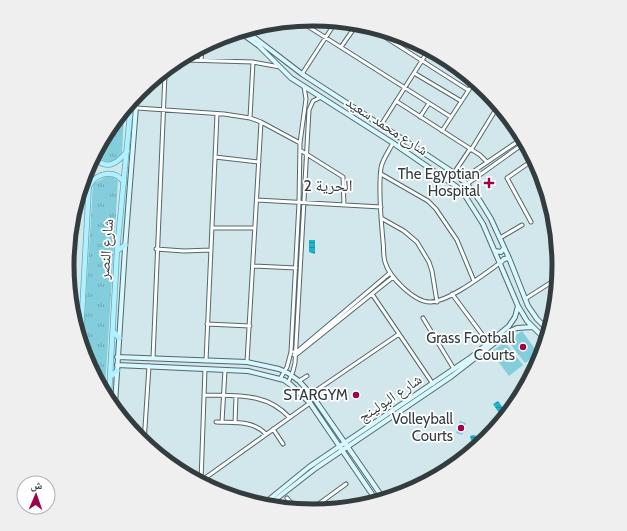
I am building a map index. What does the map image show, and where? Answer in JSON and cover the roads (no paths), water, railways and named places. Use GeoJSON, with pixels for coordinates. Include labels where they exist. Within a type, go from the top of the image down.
{"type":"FeatureCollection","features":[{"type":"Feature","properties":{"kind":"main road","name":"شارع النصر"},"geometry":{"type":"LineString","coordinates":[[109,391],[117,251],[130,111]]}},
{"type":"Feature","properties":{"kind":"main road"},"geometry":{"type":"LineString","coordinates":[[99,161],[103,164],[114,164],[120,160],[127,151]]}},
{"type":"Feature","properties":{"kind":"main road"},"geometry":{"type":"LineString","coordinates":[[89,186],[97,177],[109,174],[118,176],[124,183]]}},
{"type":"Feature","properties":{"kind":"main road","name":"شارع النصر"},"geometry":{"type":"LineString","coordinates":[[82,325],[89,182]]}},
{"type":"Feature","properties":{"kind":"main road"},"geometry":{"type":"LineString","coordinates":[[117,251],[125,245]]}},
{"type":"Feature","properties":{"kind":"main road"},"geometry":{"type":"LineString","coordinates":[[113,331],[119,338]]}},
{"type":"Feature","properties":{"kind":"main road"},"geometry":{"type":"LineString","coordinates":[[110,377],[117,371]]}},
{"type":"Feature","properties":{"kind":"street"},"geometry":{"type":"LineString","coordinates":[[308,26],[451,117]]}},
{"type":"Feature","properties":{"kind":"street"},"geometry":{"type":"LineString","coordinates":[[302,74],[332,27]]}},
{"type":"Feature","properties":{"kind":"street"},"geometry":{"type":"LineString","coordinates":[[341,47],[353,30]]}},
{"type":"Feature","properties":{"kind":"street","name":"شارع محمد سعيد"},"geometry":{"type":"LineString","coordinates":[[250,35],[297,71],[423,152],[466,184],[480,201],[491,219],[510,258],[524,299],[532,313],[545,327]]}},
{"type":"Feature","properties":{"kind":"street","name":"شارع محمد سعيد"},"geometry":{"type":"LineString","coordinates":[[245,36],[259,46],[291,78],[449,180],[464,194],[483,224],[518,306],[532,327],[542,336]]}},
{"type":"Feature","properties":{"kind":"street"},"geometry":{"type":"LineString","coordinates":[[386,38],[468,90]]}},
{"type":"Feature","properties":{"kind":"street"},"geometry":{"type":"LineString","coordinates":[[201,60],[202,54]]}},
{"type":"Feature","properties":{"kind":"street"},"geometry":{"type":"LineString","coordinates":[[381,125],[426,54]]}},
{"type":"Feature","properties":{"kind":"street"},"geometry":{"type":"LineString","coordinates":[[190,60],[253,62],[280,67],[284,66],[287,62]]}},
{"type":"Feature","properties":{"kind":"street"},"geometry":{"type":"LineString","coordinates":[[250,118],[253,62]]}},
{"type":"Feature","properties":{"kind":"street"},"geometry":{"type":"LineString","coordinates":[[291,78],[292,74],[297,71]]}},
{"type":"Feature","properties":{"kind":"street"},"geometry":{"type":"LineString","coordinates":[[414,73],[461,102]]}},
{"type":"Feature","properties":{"kind":"street"},"geometry":{"type":"LineString","coordinates":[[152,358],[165,78]]}},
{"type":"Feature","properties":{"kind":"street"},"geometry":{"type":"LineString","coordinates":[[442,131],[471,85]]}},
{"type":"Feature","properties":{"kind":"street"},"geometry":{"type":"LineString","coordinates":[[280,379],[285,372],[291,354],[299,203],[300,143],[306,99],[304,86]]}},
{"type":"Feature","properties":{"kind":"street"},"geometry":{"type":"LineString","coordinates":[[288,383],[294,367],[295,354],[304,203],[306,137],[309,107],[313,101],[321,97]]}},
{"type":"Feature","properties":{"kind":"street"},"geometry":{"type":"LineString","coordinates":[[396,101],[480,155],[486,162]]}},
{"type":"Feature","properties":{"kind":"street"},"geometry":{"type":"LineString","coordinates":[[420,116],[429,102]]}},
{"type":"Feature","properties":{"kind":"street"},"geometry":{"type":"LineString","coordinates":[[115,401],[125,245],[137,104]]}},
{"type":"Feature","properties":{"kind":"street"},"geometry":{"type":"LineString","coordinates":[[137,108],[250,118],[261,122],[300,143]]}},
{"type":"Feature","properties":{"kind":"street"},"geometry":{"type":"LineString","coordinates":[[454,174],[496,110]]}},
{"type":"Feature","properties":{"kind":"street"},"geometry":{"type":"LineString","coordinates":[[206,361],[217,114]]}},
{"type":"Feature","properties":{"kind":"street"},"geometry":{"type":"LineString","coordinates":[[247,362],[261,122]]}},
{"type":"Feature","properties":{"kind":"street"},"geometry":{"type":"LineString","coordinates":[[301,136],[306,137]]}},
{"type":"Feature","properties":{"kind":"street"},"geometry":{"type":"LineString","coordinates":[[461,180],[518,141]]}},
{"type":"Feature","properties":{"kind":"street"},"geometry":{"type":"LineString","coordinates":[[393,143],[382,165],[381,174],[381,218],[385,262],[391,275],[416,298],[429,302],[437,302],[474,281],[504,259],[510,258]]}},
{"type":"Feature","properties":{"kind":"street"},"geometry":{"type":"LineString","coordinates":[[406,152],[410,148],[409,144]]}},
{"type":"Feature","properties":{"kind":"street"},"geometry":{"type":"LineString","coordinates":[[466,184],[521,146]]}},
{"type":"Feature","properties":{"kind":"street"},"geometry":{"type":"LineString","coordinates":[[300,150],[343,177],[344,205]]}},
{"type":"Feature","properties":{"kind":"street"},"geometry":{"type":"LineString","coordinates":[[418,160],[419,154],[423,152]]}},
{"type":"Feature","properties":{"kind":"street"},"geometry":{"type":"LineString","coordinates":[[215,157],[259,162]]}},
{"type":"Feature","properties":{"kind":"street"},"geometry":{"type":"LineString","coordinates":[[529,163],[507,178],[531,222]]}},
{"type":"Feature","properties":{"kind":"street"},"geometry":{"type":"LineString","coordinates":[[381,174],[428,201],[436,209],[457,240],[474,281]]}},
{"type":"Feature","properties":{"kind":"street"},"geometry":{"type":"LineString","coordinates":[[257,200],[381,207]]}},
{"type":"Feature","properties":{"kind":"street"},"geometry":{"type":"LineString","coordinates":[[381,218],[404,231],[417,242],[429,262],[437,302]]}},
{"type":"Feature","properties":{"kind":"street"},"geometry":{"type":"LineString","coordinates":[[500,238],[522,225]]}},
{"type":"Feature","properties":{"kind":"street"},"geometry":{"type":"LineString","coordinates":[[212,228],[256,228]]}},
{"type":"Feature","properties":{"kind":"street"},"geometry":{"type":"LineString","coordinates":[[495,251],[501,252],[504,248]]}},
{"type":"Feature","properties":{"kind":"street"},"geometry":{"type":"LineString","coordinates":[[156,249],[184,251],[211,250]]}},
{"type":"Feature","properties":{"kind":"street"},"geometry":{"type":"LineString","coordinates":[[253,266],[296,268]]}},
{"type":"Feature","properties":{"kind":"street"},"geometry":{"type":"LineString","coordinates":[[344,314],[372,294],[391,275]]}},
{"type":"Feature","properties":{"kind":"street"},"geometry":{"type":"LineString","coordinates":[[291,354],[295,354],[391,275]]}},
{"type":"Feature","properties":{"kind":"street"},"geometry":{"type":"LineString","coordinates":[[524,299],[552,282]]}},
{"type":"Feature","properties":{"kind":"street"},"geometry":{"type":"LineString","coordinates":[[372,294],[433,384]]}},
{"type":"Feature","properties":{"kind":"street"},"geometry":{"type":"LineString","coordinates":[[452,294],[489,344]]}},
{"type":"Feature","properties":{"kind":"street","name":"شارع البولينج"},"geometry":{"type":"LineString","coordinates":[[346,445],[409,400],[415,399],[452,376],[509,326],[515,316],[518,306]]}},
{"type":"Feature","properties":{"kind":"street"},"geometry":{"type":"LineString","coordinates":[[288,307],[294,307]]}},
{"type":"Feature","properties":{"kind":"street"},"geometry":{"type":"LineString","coordinates":[[423,318],[454,369]]}},
{"type":"Feature","properties":{"kind":"street"},"geometry":{"type":"LineString","coordinates":[[207,324],[250,326]]}},
{"type":"Feature","properties":{"kind":"street","name":"شارع البولينج"},"geometry":{"type":"LineString","coordinates":[[268,500],[282,491],[309,467],[412,404],[415,399],[433,384],[489,344],[513,330],[532,327]]}},
{"type":"Feature","properties":{"kind":"street"},"geometry":{"type":"LineString","coordinates":[[311,394],[399,334]]}},
{"type":"Feature","properties":{"kind":"street"},"geometry":{"type":"LineString","coordinates":[[118,357],[247,362],[266,365],[291,375],[311,394],[381,495]]}},
{"type":"Feature","properties":{"kind":"street"},"geometry":{"type":"LineString","coordinates":[[127,365],[126,361],[128,358]]}},
{"type":"Feature","properties":{"kind":"street"},"geometry":{"type":"LineString","coordinates":[[117,365],[248,371],[280,379],[288,383],[302,394],[310,403],[374,497]]}},
{"type":"Feature","properties":{"kind":"street"},"geometry":{"type":"LineString","coordinates":[[144,435],[149,366]]}},
{"type":"Feature","properties":{"kind":"street"},"geometry":{"type":"LineString","coordinates":[[201,477],[205,369]]}},
{"type":"Feature","properties":{"kind":"street"},"geometry":{"type":"LineString","coordinates":[[222,422],[225,370]]}},
{"type":"Feature","properties":{"kind":"street"},"geometry":{"type":"LineString","coordinates":[[298,381],[307,376]]}},
{"type":"Feature","properties":{"kind":"street"},"geometry":{"type":"LineString","coordinates":[[204,395],[236,396],[263,400],[274,404],[283,410],[289,417]]}},
{"type":"Feature","properties":{"kind":"street"},"geometry":{"type":"LineString","coordinates":[[235,423],[236,396]]}},
{"type":"Feature","properties":{"kind":"street"},"geometry":{"type":"LineString","coordinates":[[409,400],[412,404]]}},
{"type":"Feature","properties":{"kind":"street"},"geometry":{"type":"LineString","coordinates":[[205,478],[310,403]]}},
{"type":"Feature","properties":{"kind":"street"},"geometry":{"type":"LineString","coordinates":[[216,422],[252,424],[261,428],[266,434]]}},
{"type":"Feature","properties":{"kind":"street"},"geometry":{"type":"LineString","coordinates":[[272,430],[283,444]]}},
{"type":"Feature","properties":{"kind":"street"},"geometry":{"type":"LineString","coordinates":[[318,505],[346,484]]}},
{"type":"Feature","properties":{"kind":"street","name":"شارع البولينج"},"geometry":{"type":"LineString","coordinates":[[273,501],[282,491]]}},
{"type":"Feature","properties":{"kind":"street"},"geometry":{"type":"LineString","coordinates":[[287,498],[292,504]]}},
{"type":"Feature","properties":{"kind":"place","name":"The Egyptian Hospital"},"geometry":{"type":"Point","coordinates":[489,183]}},
{"type":"Feature","properties":{"kind":"place","name":"Grass Football Courts"},"geometry":{"type":"Point","coordinates":[523,347]}},
{"type":"Feature","properties":{"kind":"place","name":"STARGYM"},"geometry":{"type":"Point","coordinates":[356,395]}},
{"type":"Feature","properties":{"kind":"place","name":"Volleyball Courts"},"geometry":{"type":"Point","coordinates":[461,428]}},
{"type":"Feature","properties":{"kind":"district","name":"الحرية 2"},"geometry":{"type":"Point","coordinates":[328,185]}}]}
